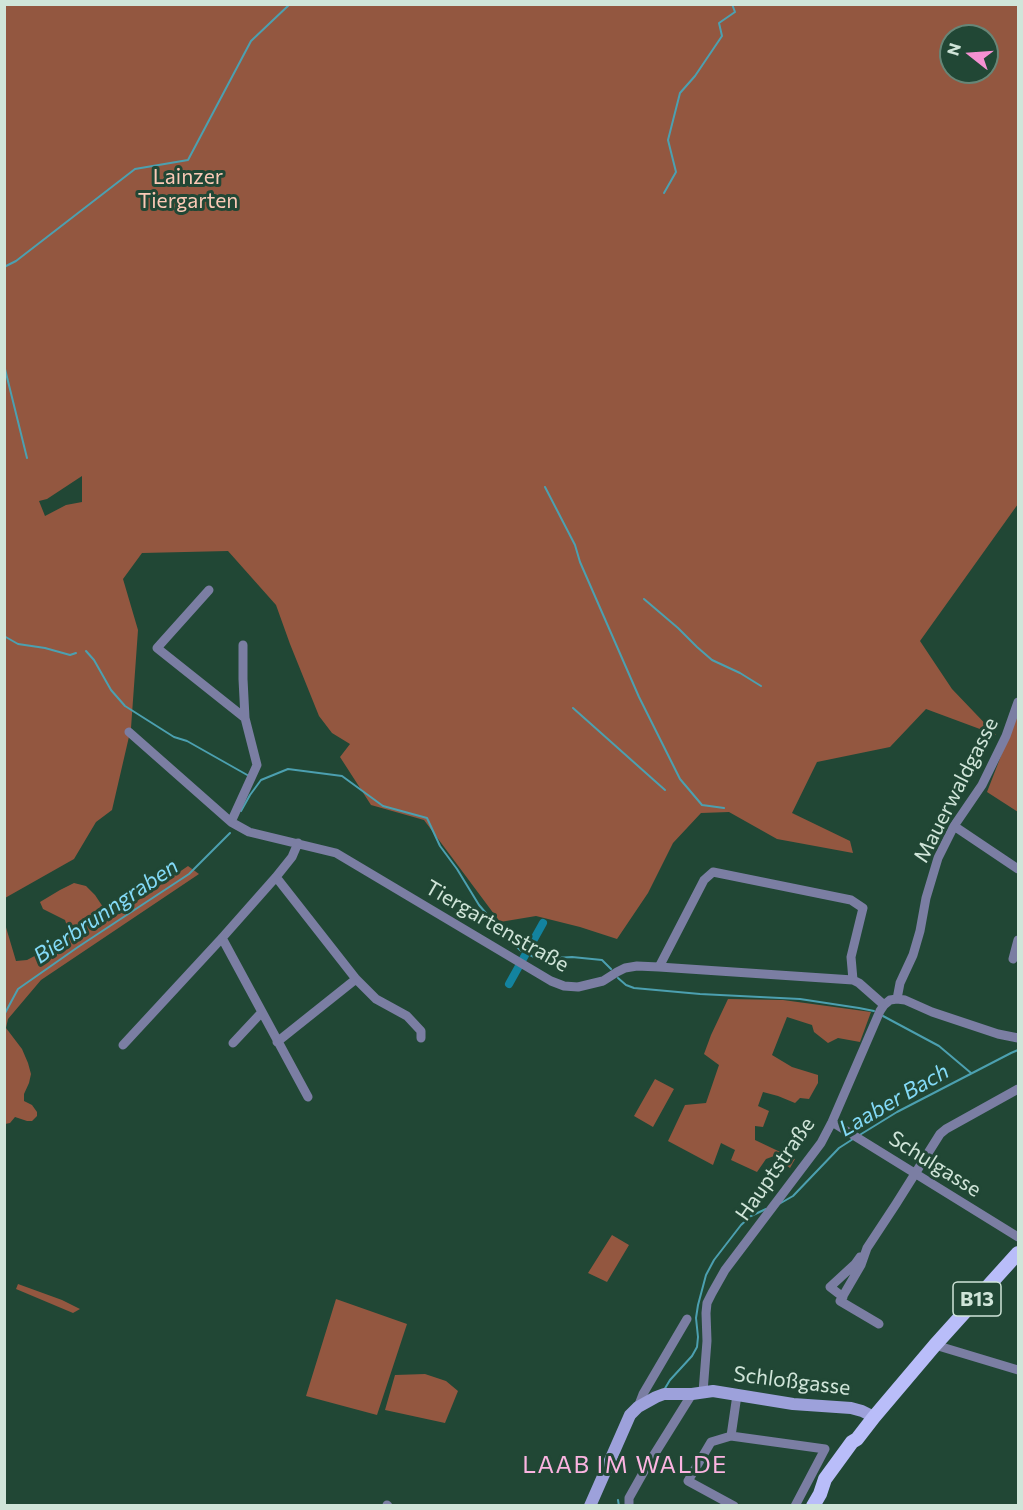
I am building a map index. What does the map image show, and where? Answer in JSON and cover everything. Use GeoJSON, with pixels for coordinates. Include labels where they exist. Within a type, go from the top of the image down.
{"type":"FeatureCollection","features":[{"type":"Feature","properties":{"kind":"main road","name":"B13"},"geometry":{"type":"LineString","coordinates":[[816,1500],[830,1484],[857,1445],[857,1439],[874,1417],[1018,1253]]}},
{"type":"Feature","properties":{"kind":"street"},"geometry":{"type":"LineString","coordinates":[[209,590],[157,648],[244,718]]}},
{"type":"Feature","properties":{"kind":"street"},"geometry":{"type":"LineString","coordinates":[[231,822],[257,765],[244,718],[243,645]]}},
{"type":"Feature","properties":{"kind":"street","name":"Mauerwaldgasse"},"geometry":{"type":"LineString","coordinates":[[897,999],[900,983],[915,947],[938,858],[954,826],[982,784],[1006,736],[1018,702]]}},
{"type":"Feature","properties":{"kind":"street","name":"Tiergartenstraße"},"geometry":{"type":"LineString","coordinates":[[129,732],[231,822],[249,832],[336,853],[551,981],[564,986],[578,987],[596,983],[625,968],[637,966],[853,980]]}},
{"type":"Feature","properties":{"kind":"street"},"geometry":{"type":"LineString","coordinates":[[954,826],[1018,869]]}},
{"type":"Feature","properties":{"kind":"street"},"geometry":{"type":"LineString","coordinates":[[123,1045],[276,877],[292,857],[298,843]]}},
{"type":"Feature","properties":{"kind":"street"},"geometry":{"type":"LineString","coordinates":[[659,967],[704,880],[713,872],[851,900],[863,908],[851,957],[853,980],[885,1005],[890,1000],[908,1000],[932,1012],[998,1034],[1018,1038]]}},
{"type":"Feature","properties":{"kind":"street"},"geometry":{"type":"LineString","coordinates":[[276,877],[356,979],[376,999],[407,1016],[420,1031],[421,1038]]}},
{"type":"Feature","properties":{"kind":"street"},"geometry":{"type":"LineString","coordinates":[[222,938],[308,1097]]}},
{"type":"Feature","properties":{"kind":"street"},"geometry":{"type":"LineString","coordinates":[[1013,959],[1018,940]]}},
{"type":"Feature","properties":{"kind":"street"},"geometry":{"type":"LineString","coordinates":[[277,1042],[356,979]]}},
{"type":"Feature","properties":{"kind":"street","name":"Hauptstraße"},"geometry":{"type":"LineString","coordinates":[[698,1393],[706,1361],[706,1313],[711,1293],[725,1270],[821,1143],[885,1005]]}},
{"type":"Feature","properties":{"kind":"street"},"geometry":{"type":"LineString","coordinates":[[233,1042],[262,1012]]}},
{"type":"Feature","properties":{"kind":"street"},"geometry":{"type":"LineString","coordinates":[[843,1297],[830,1287],[855,1264],[867,1248],[936,1140],[946,1129],[1018,1089]]}},
{"type":"Feature","properties":{"kind":"street","name":"Schulgasse"},"geometry":{"type":"LineString","coordinates":[[832,1122],[1018,1237]]}},
{"type":"Feature","properties":{"kind":"street"},"geometry":{"type":"LineString","coordinates":[[867,1248],[861,1265],[840,1301],[879,1324]]}},
{"type":"Feature","properties":{"kind":"street"},"geometry":{"type":"LineString","coordinates":[[638,1407],[643,1394],[687,1319]]}},
{"type":"Feature","properties":{"kind":"street"},"geometry":{"type":"LineString","coordinates":[[935,1345],[1018,1370]]}},
{"type":"Feature","properties":{"kind":"street","name":"Schloßgasse"},"geometry":{"type":"LineString","coordinates":[[698,1393],[713,1390],[793,1404],[851,1408],[874,1417]]}},
{"type":"Feature","properties":{"kind":"street"},"geometry":{"type":"LineString","coordinates":[[590,1506],[630,1415],[638,1407],[656,1397],[698,1393]]}},
{"type":"Feature","properties":{"kind":"street"},"geometry":{"type":"LineString","coordinates":[[629,1506],[629,1498],[647,1466],[698,1393]]}},
{"type":"Feature","properties":{"kind":"street"},"geometry":{"type":"LineString","coordinates":[[731,1436],[737,1395]]}},
{"type":"Feature","properties":{"kind":"street"},"geometry":{"type":"LineString","coordinates":[[734,1506],[688,1480],[711,1442],[731,1436],[825,1449],[795,1506]]}},
{"type":"Feature","properties":{"kind":"green space","name":"Lainzer Tiergarten"},"geometry":{"type":"Polygon","coordinates":[[[4,5],[1018,5],[1018,504],[920,641],[952,689],[996,735],[926,709],[890,747],[817,762],[792,813],[850,841],[853,853],[777,839],[729,812],[701,813],[673,843],[648,893],[617,939],[536,916],[500,922],[424,820],[371,805],[340,757],[350,744],[332,733],[319,716],[276,605],[228,551],[142,553],[123,579],[138,630],[131,728],[112,810],[96,822],[74,859],[5,898],[4,5]],[[82,476],[47,499],[39,501],[45,516],[66,505],[82,502],[82,476]]]}},
{"type":"Feature","properties":{"kind":"green space"},"geometry":{"type":"Polygon","coordinates":[[[1018,712],[1018,812],[987,792],[1018,712]]]}},
{"type":"Feature","properties":{"kind":"green space"},"geometry":{"type":"Polygon","coordinates":[[[188,866],[199,874],[41,980],[8,1019],[6,1028],[22,1049],[31,1074],[24,1101],[32,1105],[37,1116],[32,1121],[15,1117],[10,1123],[5,1124],[5,924],[16,961],[27,960],[65,940],[68,929],[65,920],[43,909],[40,902],[60,890],[74,883],[86,886],[111,919],[188,866]]]}},
{"type":"Feature","properties":{"kind":"green space"},"geometry":{"type":"Polygon","coordinates":[[[728,999],[783,1000],[871,1012],[860,1042],[838,1038],[828,1043],[814,1032],[812,1025],[787,1017],[772,1055],[792,1067],[818,1075],[818,1083],[809,1099],[800,1098],[795,1103],[763,1092],[758,1106],[769,1111],[763,1127],[755,1126],[755,1140],[795,1159],[790,1168],[774,1156],[766,1159],[757,1172],[731,1160],[735,1150],[721,1143],[713,1165],[668,1141],[685,1105],[706,1103],[719,1065],[704,1054],[728,999]]]}},
{"type":"Feature","properties":{"kind":"green space"},"geometry":{"type":"Polygon","coordinates":[[[655,1079],[674,1089],[653,1127],[634,1116],[655,1079]]]}},
{"type":"Feature","properties":{"kind":"green space"},"geometry":{"type":"Polygon","coordinates":[[[612,1235],[629,1245],[607,1282],[588,1273],[612,1235]]]}},
{"type":"Feature","properties":{"kind":"green space"},"geometry":{"type":"Polygon","coordinates":[[[18,1284],[80,1309],[73,1313],[16,1289],[18,1284]]]}},
{"type":"Feature","properties":{"kind":"green space"},"geometry":{"type":"Polygon","coordinates":[[[336,1299],[407,1324],[377,1415],[306,1396],[336,1299]]]}},
{"type":"Feature","properties":{"kind":"green space"},"geometry":{"type":"Polygon","coordinates":[[[425,1374],[446,1381],[458,1391],[445,1423],[385,1410],[395,1375],[425,1374]]]}},
{"type":"Feature","properties":{"kind":"waterway"},"geometry":{"type":"LineString","coordinates":[[4,267],[16,261],[135,169],[188,160],[251,41],[290,4]]}},
{"type":"Feature","properties":{"kind":"waterway"},"geometry":{"type":"LineString","coordinates":[[664,193],[676,172],[668,140],[680,93],[695,76],[722,36],[719,23],[735,12],[732,4]]}},
{"type":"Feature","properties":{"kind":"waterway"},"geometry":{"type":"LineString","coordinates":[[4,365],[27,458]]}},
{"type":"Feature","properties":{"kind":"waterway"},"geometry":{"type":"LineString","coordinates":[[545,487],[575,545],[580,562],[639,697],[680,779],[702,805],[724,808]]}},
{"type":"Feature","properties":{"kind":"waterway"},"geometry":{"type":"LineString","coordinates":[[644,599],[712,660],[761,686]]}},
{"type":"Feature","properties":{"kind":"waterway"},"geometry":{"type":"LineString","coordinates":[[4,636],[18,644],[70,655],[76,653]]}},
{"type":"Feature","properties":{"kind":"waterway"},"geometry":{"type":"LineString","coordinates":[[86,651],[94,660],[111,690],[125,706],[174,737],[187,741],[249,776]]}},
{"type":"Feature","properties":{"kind":"waterway"},"geometry":{"type":"LineString","coordinates":[[573,708],[665,790]]}},
{"type":"Feature","properties":{"kind":"waterway","name":"Bierbrunngraben"},"geometry":{"type":"LineString","coordinates":[[241,811],[261,780],[288,769],[342,776],[383,806],[427,818],[440,846],[479,905],[520,950],[538,959],[572,957],[602,960],[611,969]]}},
{"type":"Feature","properties":{"kind":"waterway","name":"Bierbrunngraben"},"geometry":{"type":"LineString","coordinates":[[4,1015],[18,989],[189,874],[230,833]]}},
{"type":"Feature","properties":{"kind":"waterway","name":"Bierbrunngraben"},"geometry":{"type":"LineString","coordinates":[[509,984],[543,923]]}},
{"type":"Feature","properties":{"kind":"waterway"},"geometry":{"type":"LineString","coordinates":[[618,978],[634,988],[800,999],[874,1011]]}},
{"type":"Feature","properties":{"kind":"waterway"},"geometry":{"type":"LineString","coordinates":[[883,1016],[939,1046],[971,1073]]}},
{"type":"Feature","properties":{"kind":"waterway","name":"Laaber Bach"},"geometry":{"type":"LineString","coordinates":[[858,1136],[897,1112],[1018,1050]]}},
{"type":"Feature","properties":{"kind":"waterway","name":"Laaber Bach"},"geometry":{"type":"LineString","coordinates":[[779,1204],[793,1196],[839,1148],[853,1139]]}},
{"type":"Feature","properties":{"kind":"waterway","name":"Laaber Bach"},"geometry":{"type":"LineString","coordinates":[[664,1390],[697,1347],[698,1305],[706,1275],[714,1260],[741,1225],[751,1216],[766,1209]]}},
{"type":"Feature","properties":{"kind":"waterway","name":"Laaber Bach"},"geometry":{"type":"LineString","coordinates":[[618,1500],[619,1506]]}},
{"type":"Feature","properties":{"kind":"district","name":"LAAB IM WALDE"},"geometry":{"type":"Point","coordinates":[625,1465]}}]}
